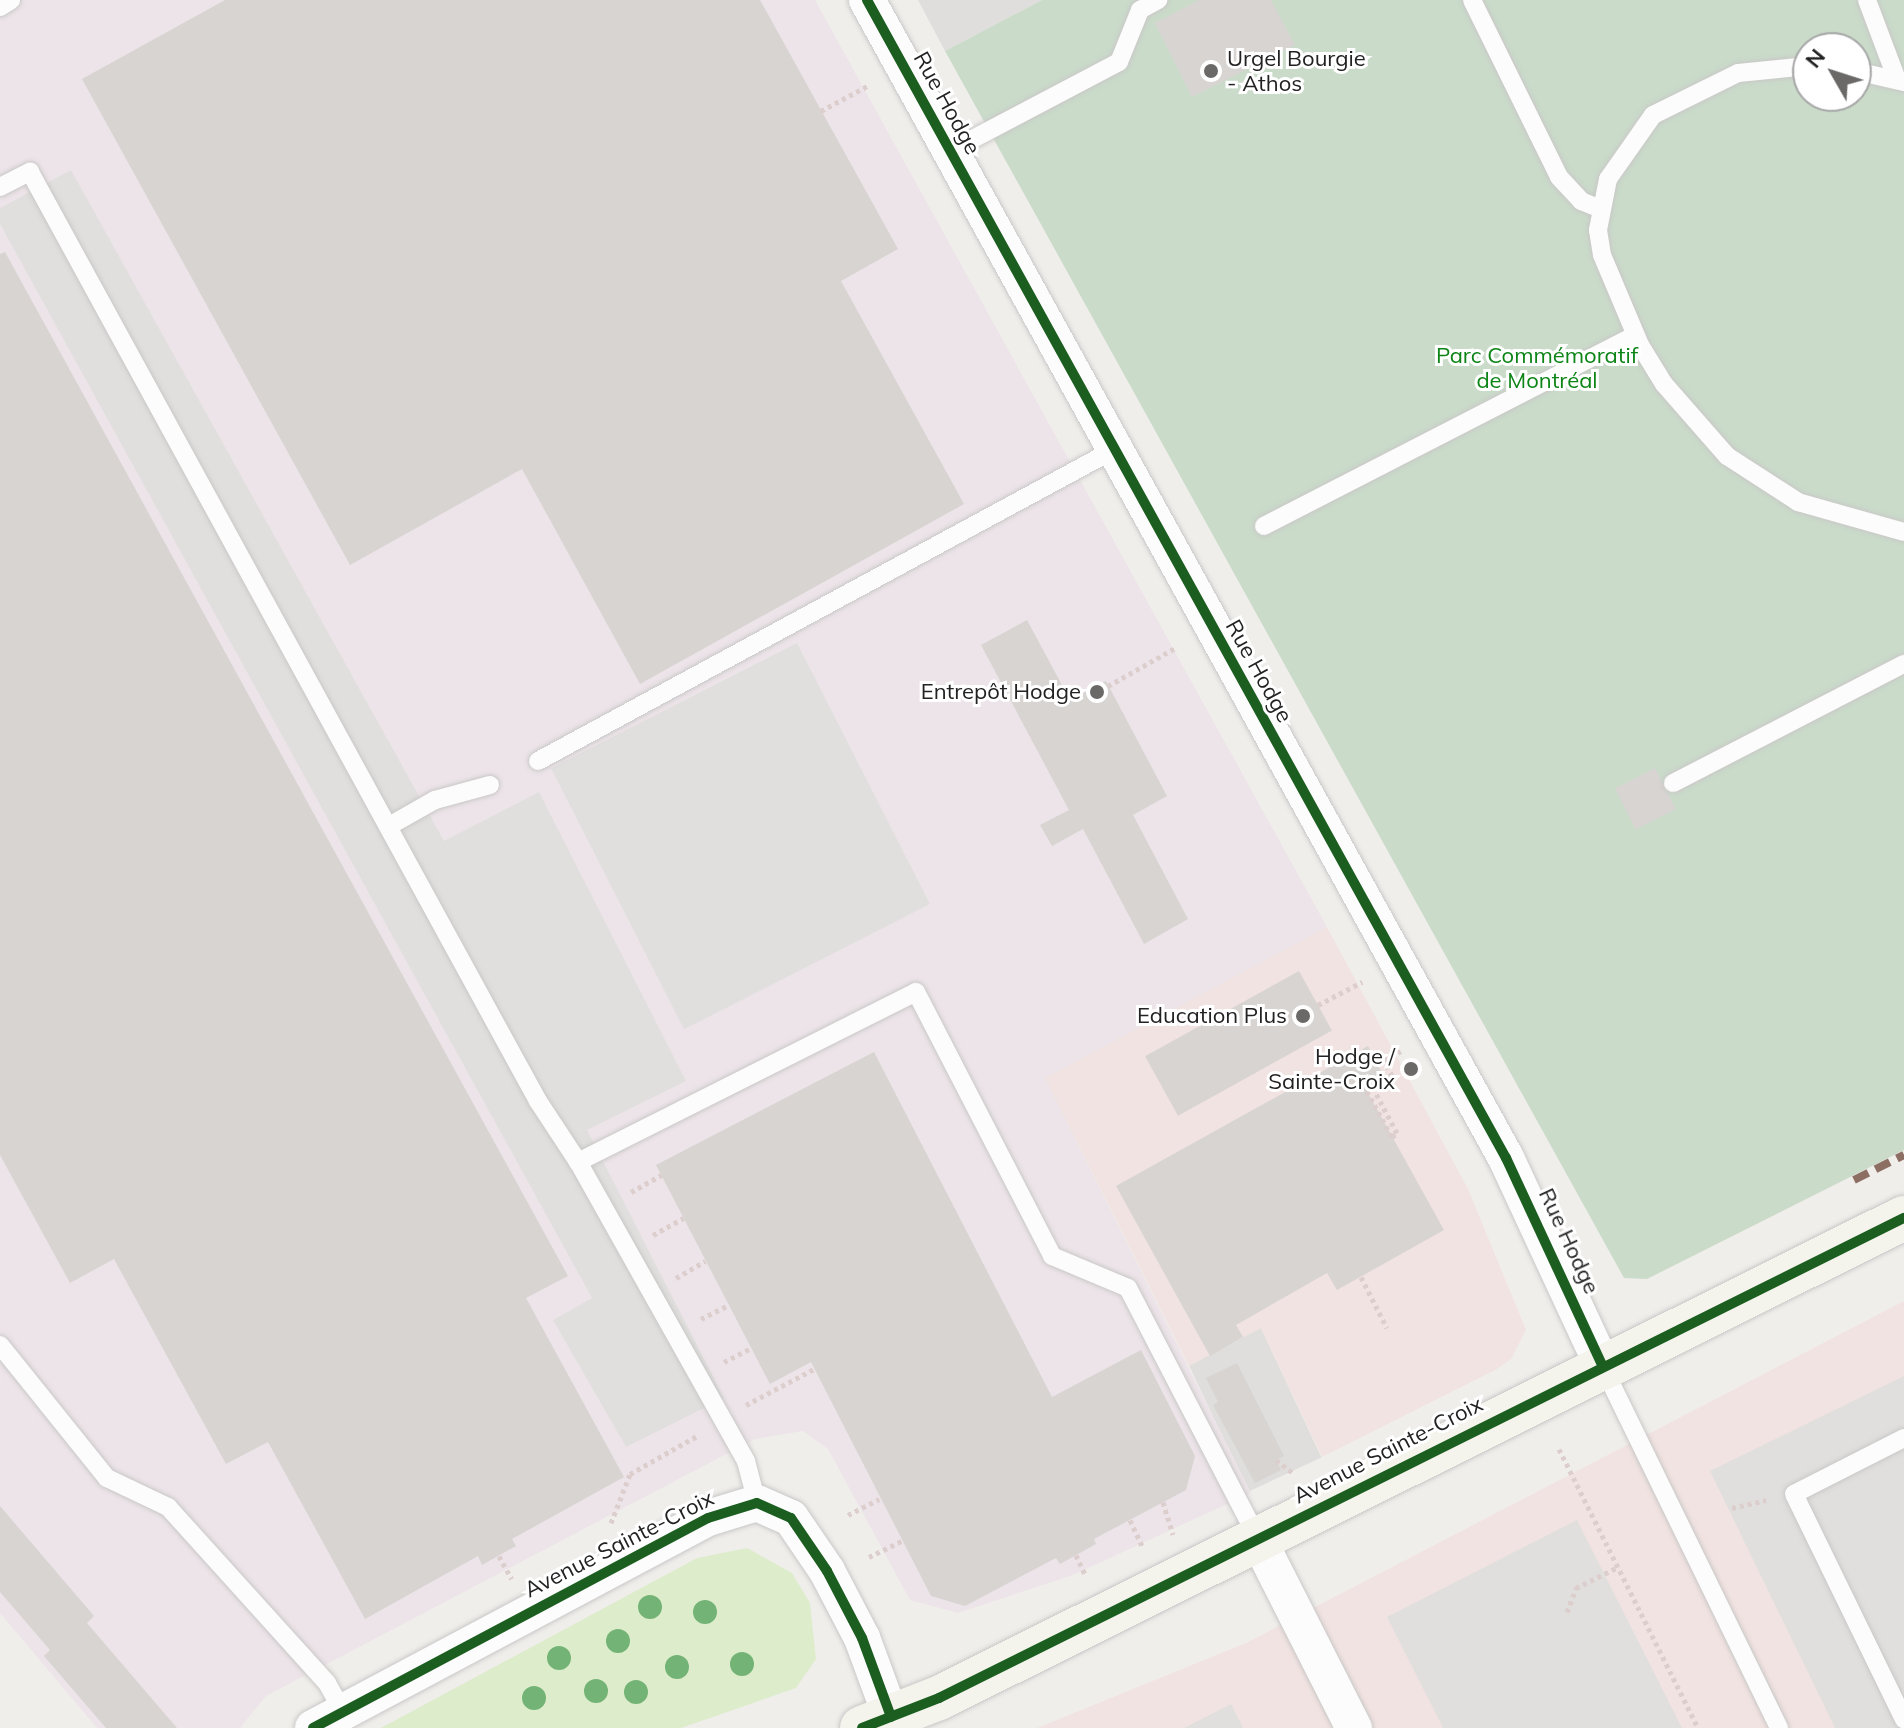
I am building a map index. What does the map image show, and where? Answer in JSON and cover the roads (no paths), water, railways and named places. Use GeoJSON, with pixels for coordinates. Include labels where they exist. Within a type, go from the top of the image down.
{"type":"FeatureCollection","features":[{"type":"Feature","properties":{"kind":"main road","name":"Avenue Sainte-Croix"},"geometry":{"type":"LineString","coordinates":[[876,1723],[1258,1539],[1904,1218]]}},
{"type":"Feature","properties":{"kind":"street","name":"Rue Hodge"},"geometry":{"type":"LineString","coordinates":[[867,0],[1536,1213],[1603,1367]]}},
{"type":"Feature","properties":{"kind":"street","name":"Avenue Sainte-Croix"},"geometry":{"type":"LineString","coordinates":[[328,1720],[708,1518],[757,1503],[791,1518],[827,1571],[862,1638],[876,1723]]}},
{"type":"Feature","properties":{"kind":"street"},"geometry":{"type":"LineString","coordinates":[[1258,1539],[1354,1728]]}},
{"type":"Feature","properties":{"kind":"lane"},"geometry":{"type":"LineString","coordinates":[[0,7],[11,0]]}},
{"type":"Feature","properties":{"kind":"lane"},"geometry":{"type":"LineString","coordinates":[[950,151],[1119,62],[1140,10],[1158,0]]}},
{"type":"Feature","properties":{"kind":"lane"},"geometry":{"type":"LineString","coordinates":[[1472,0],[1559,177],[1581,201],[1601,209]]}},
{"type":"Feature","properties":{"kind":"lane"},"geometry":{"type":"LineString","coordinates":[[1867,0],[1900,81]]}},
{"type":"Feature","properties":{"kind":"lane"},"geometry":{"type":"LineString","coordinates":[[1792,68],[1738,73],[1653,115],[1620,155],[1601,209],[1602,255],[1635,335],[1664,384],[1727,456],[1798,502],[1904,532]]}},
{"type":"Feature","properties":{"kind":"lane"},"geometry":{"type":"LineString","coordinates":[[1872,75],[1900,81]]}},
{"type":"Feature","properties":{"kind":"lane"},"geometry":{"type":"LineString","coordinates":[[0,187],[30,172],[538,1101],[578,1162],[720,1423],[754,1478],[757,1503]]}},
{"type":"Feature","properties":{"kind":"lane"},"geometry":{"type":"LineString","coordinates":[[1264,526],[1635,335]]}},
{"type":"Feature","properties":{"kind":"lane"},"geometry":{"type":"LineString","coordinates":[[538,761],[1115,449]]}},
{"type":"Feature","properties":{"kind":"lane"},"geometry":{"type":"LineString","coordinates":[[1673,783],[1904,664]]}},
{"type":"Feature","properties":{"kind":"lane"},"geometry":{"type":"LineString","coordinates":[[389,826],[435,800],[490,785]]}},
{"type":"Feature","properties":{"kind":"lane"},"geometry":{"type":"LineString","coordinates":[[578,1162],[916,992],[1052,1256],[1128,1288],[1258,1539]]}},
{"type":"Feature","properties":{"kind":"lane"},"geometry":{"type":"LineString","coordinates":[[0,1345],[107,1478],[168,1507],[327,1683],[328,1720]]}},
{"type":"Feature","properties":{"kind":"lane"},"geometry":{"type":"LineString","coordinates":[[1603,1367],[1779,1728]]}},
{"type":"Feature","properties":{"kind":"lane"},"geometry":{"type":"LineString","coordinates":[[1904,1438],[1794,1494],[1904,1720]]}},
{"type":"Feature","properties":{"kind":"place","name":"Urgel Bourgie - Athos"},"geometry":{"type":"Point","coordinates":[1211,71]}},
{"type":"Feature","properties":{"kind":"place","name":"Entrepôt Hodge"},"geometry":{"type":"Point","coordinates":[1097,692]}},
{"type":"Feature","properties":{"kind":"place","name":"Education Plus"},"geometry":{"type":"Point","coordinates":[1303,1016]}},
{"type":"Feature","properties":{"kind":"place","name":"Hodge / Sainte-Croix"},"geometry":{"type":"Point","coordinates":[1411,1069]}},
{"type":"Feature","properties":{"kind":"park label","name":"Parc Commémoratif de Montréal"},"geometry":{"type":"Point","coordinates":[1537,368]}}]}
